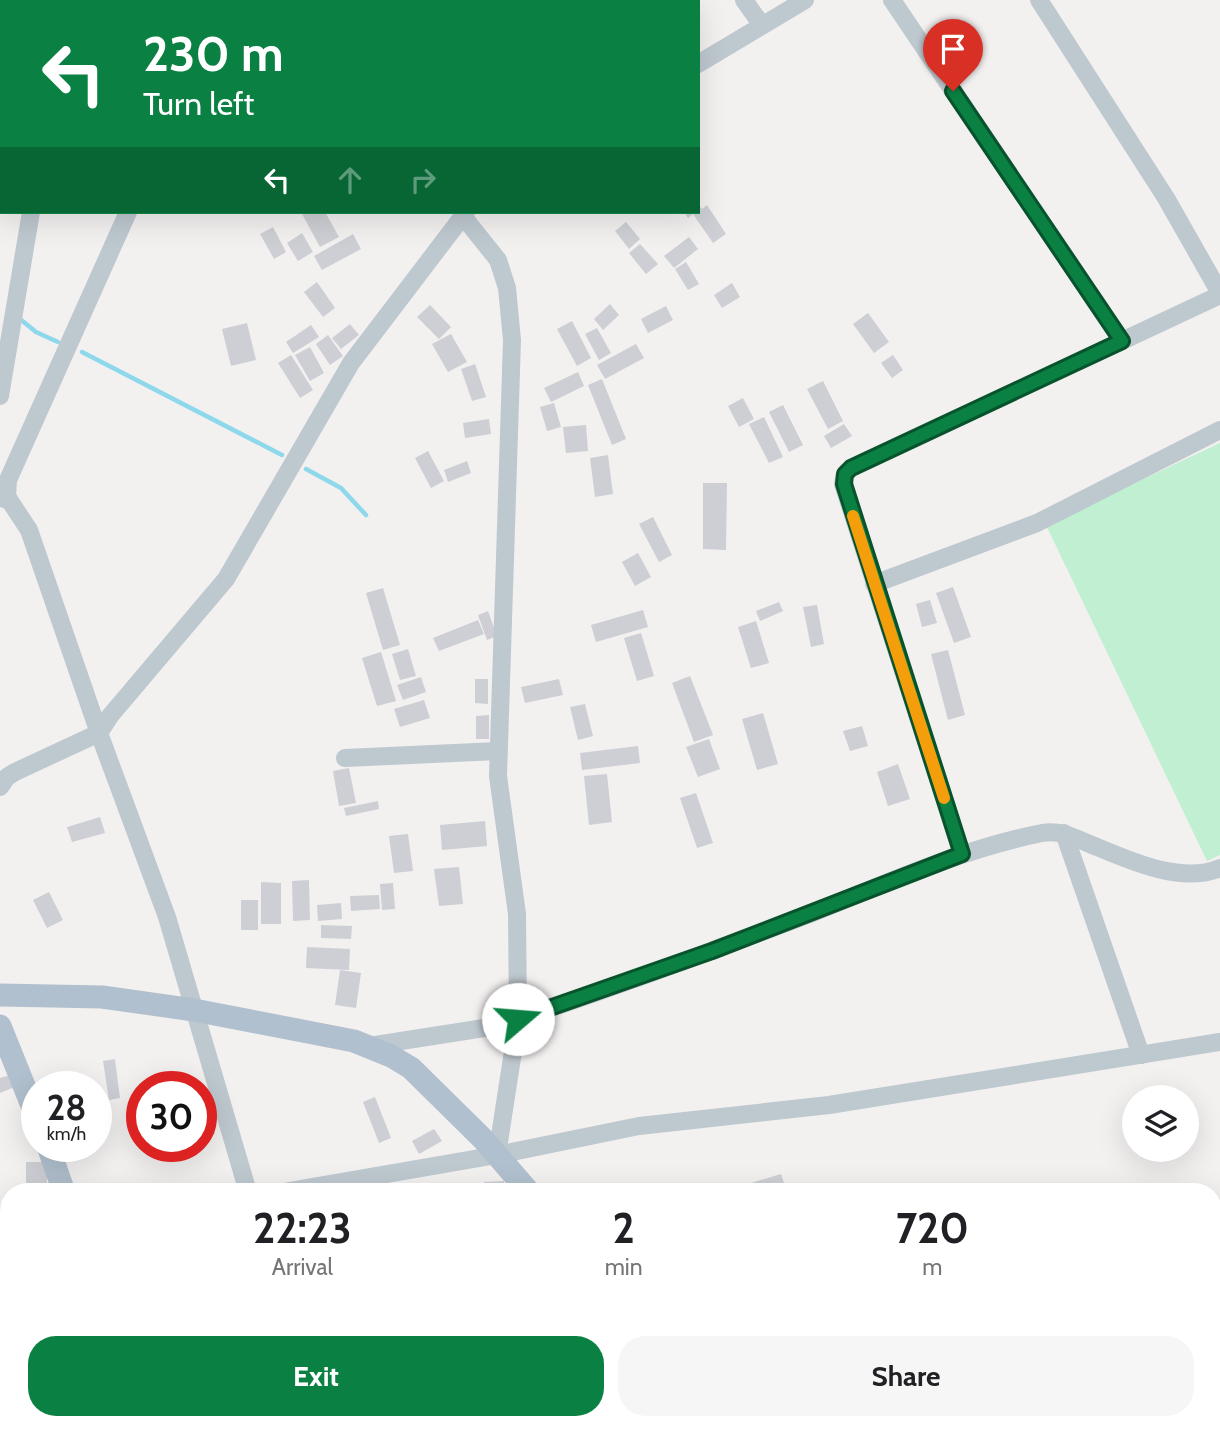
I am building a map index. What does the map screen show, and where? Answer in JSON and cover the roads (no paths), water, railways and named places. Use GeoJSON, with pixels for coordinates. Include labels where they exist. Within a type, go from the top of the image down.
{"type":"FeatureCollection","features":[{"type":"Feature","properties":{"kind":"main road"},"geometry":{"type":"LineString","coordinates":[[0,995],[102,997],[335,1035],[369,1046],[411,1068],[521,1183]]}},
{"type":"Feature","properties":{"kind":"main road"},"geometry":{"type":"LineString","coordinates":[[0,1026],[21,1078]]}},
{"type":"Feature","properties":{"kind":"main road"},"geometry":{"type":"LineString","coordinates":[[54,1162],[61,1183]]}},
{"type":"Feature","properties":{"kind":"street"},"geometry":{"type":"LineString","coordinates":[[744,0],[761,24]]}},
{"type":"Feature","properties":{"kind":"street"},"geometry":{"type":"LineString","coordinates":[[700,63],[805,0]]}},
{"type":"Feature","properties":{"kind":"street"},"geometry":{"type":"LineString","coordinates":[[892,0],[1122,341]]}},
{"type":"Feature","properties":{"kind":"street"},"geometry":{"type":"LineString","coordinates":[[962,854],[874,584],[844,484],[845,474],[851,468],[1220,294],[1166,198],[1039,0]]}},
{"type":"Feature","properties":{"kind":"street"},"geometry":{"type":"LineString","coordinates":[[0,396],[31,214]]}},
{"type":"Feature","properties":{"kind":"street"},"geometry":{"type":"LineString","coordinates":[[127,214],[2,495],[29,530],[167,918],[245,1183]]}},
{"type":"Feature","properties":{"kind":"street"},"geometry":{"type":"LineString","coordinates":[[2,775],[99,733],[110,716],[226,579],[351,363],[463,214]]}},
{"type":"Feature","properties":{"kind":"street"},"geometry":{"type":"LineString","coordinates":[[465,214],[498,260],[507,288],[512,340],[498,776],[517,914],[518,1019],[497,1155]]}},
{"type":"Feature","properties":{"kind":"street"},"geometry":{"type":"LineString","coordinates":[[874,584],[1037,523],[1220,430]]}},
{"type":"Feature","properties":{"kind":"street"},"geometry":{"type":"LineString","coordinates":[[345,758],[498,751]]}},
{"type":"Feature","properties":{"kind":"street"},"geometry":{"type":"LineString","coordinates":[[369,1046],[497,1026],[712,951],[962,854],[1044,833],[1064,833],[1104,850],[1168,871],[1191,873],[1220,868]]}},
{"type":"Feature","properties":{"kind":"street"},"geometry":{"type":"LineString","coordinates":[[1064,833],[1141,1055]]}},
{"type":"Feature","properties":{"kind":"street"},"geometry":{"type":"LineString","coordinates":[[336,1183],[497,1155],[639,1126],[829,1105],[1220,1042]]}},
{"type":"Feature","properties":{"kind":"waterway"},"geometry":{"type":"LineString","coordinates":[[20,319],[36,332],[58,342]]}},
{"type":"Feature","properties":{"kind":"waterway"},"geometry":{"type":"LineString","coordinates":[[82,352],[282,455]]}},
{"type":"Feature","properties":{"kind":"waterway"},"geometry":{"type":"LineString","coordinates":[[306,469],[341,488],[366,515]]}}]}
